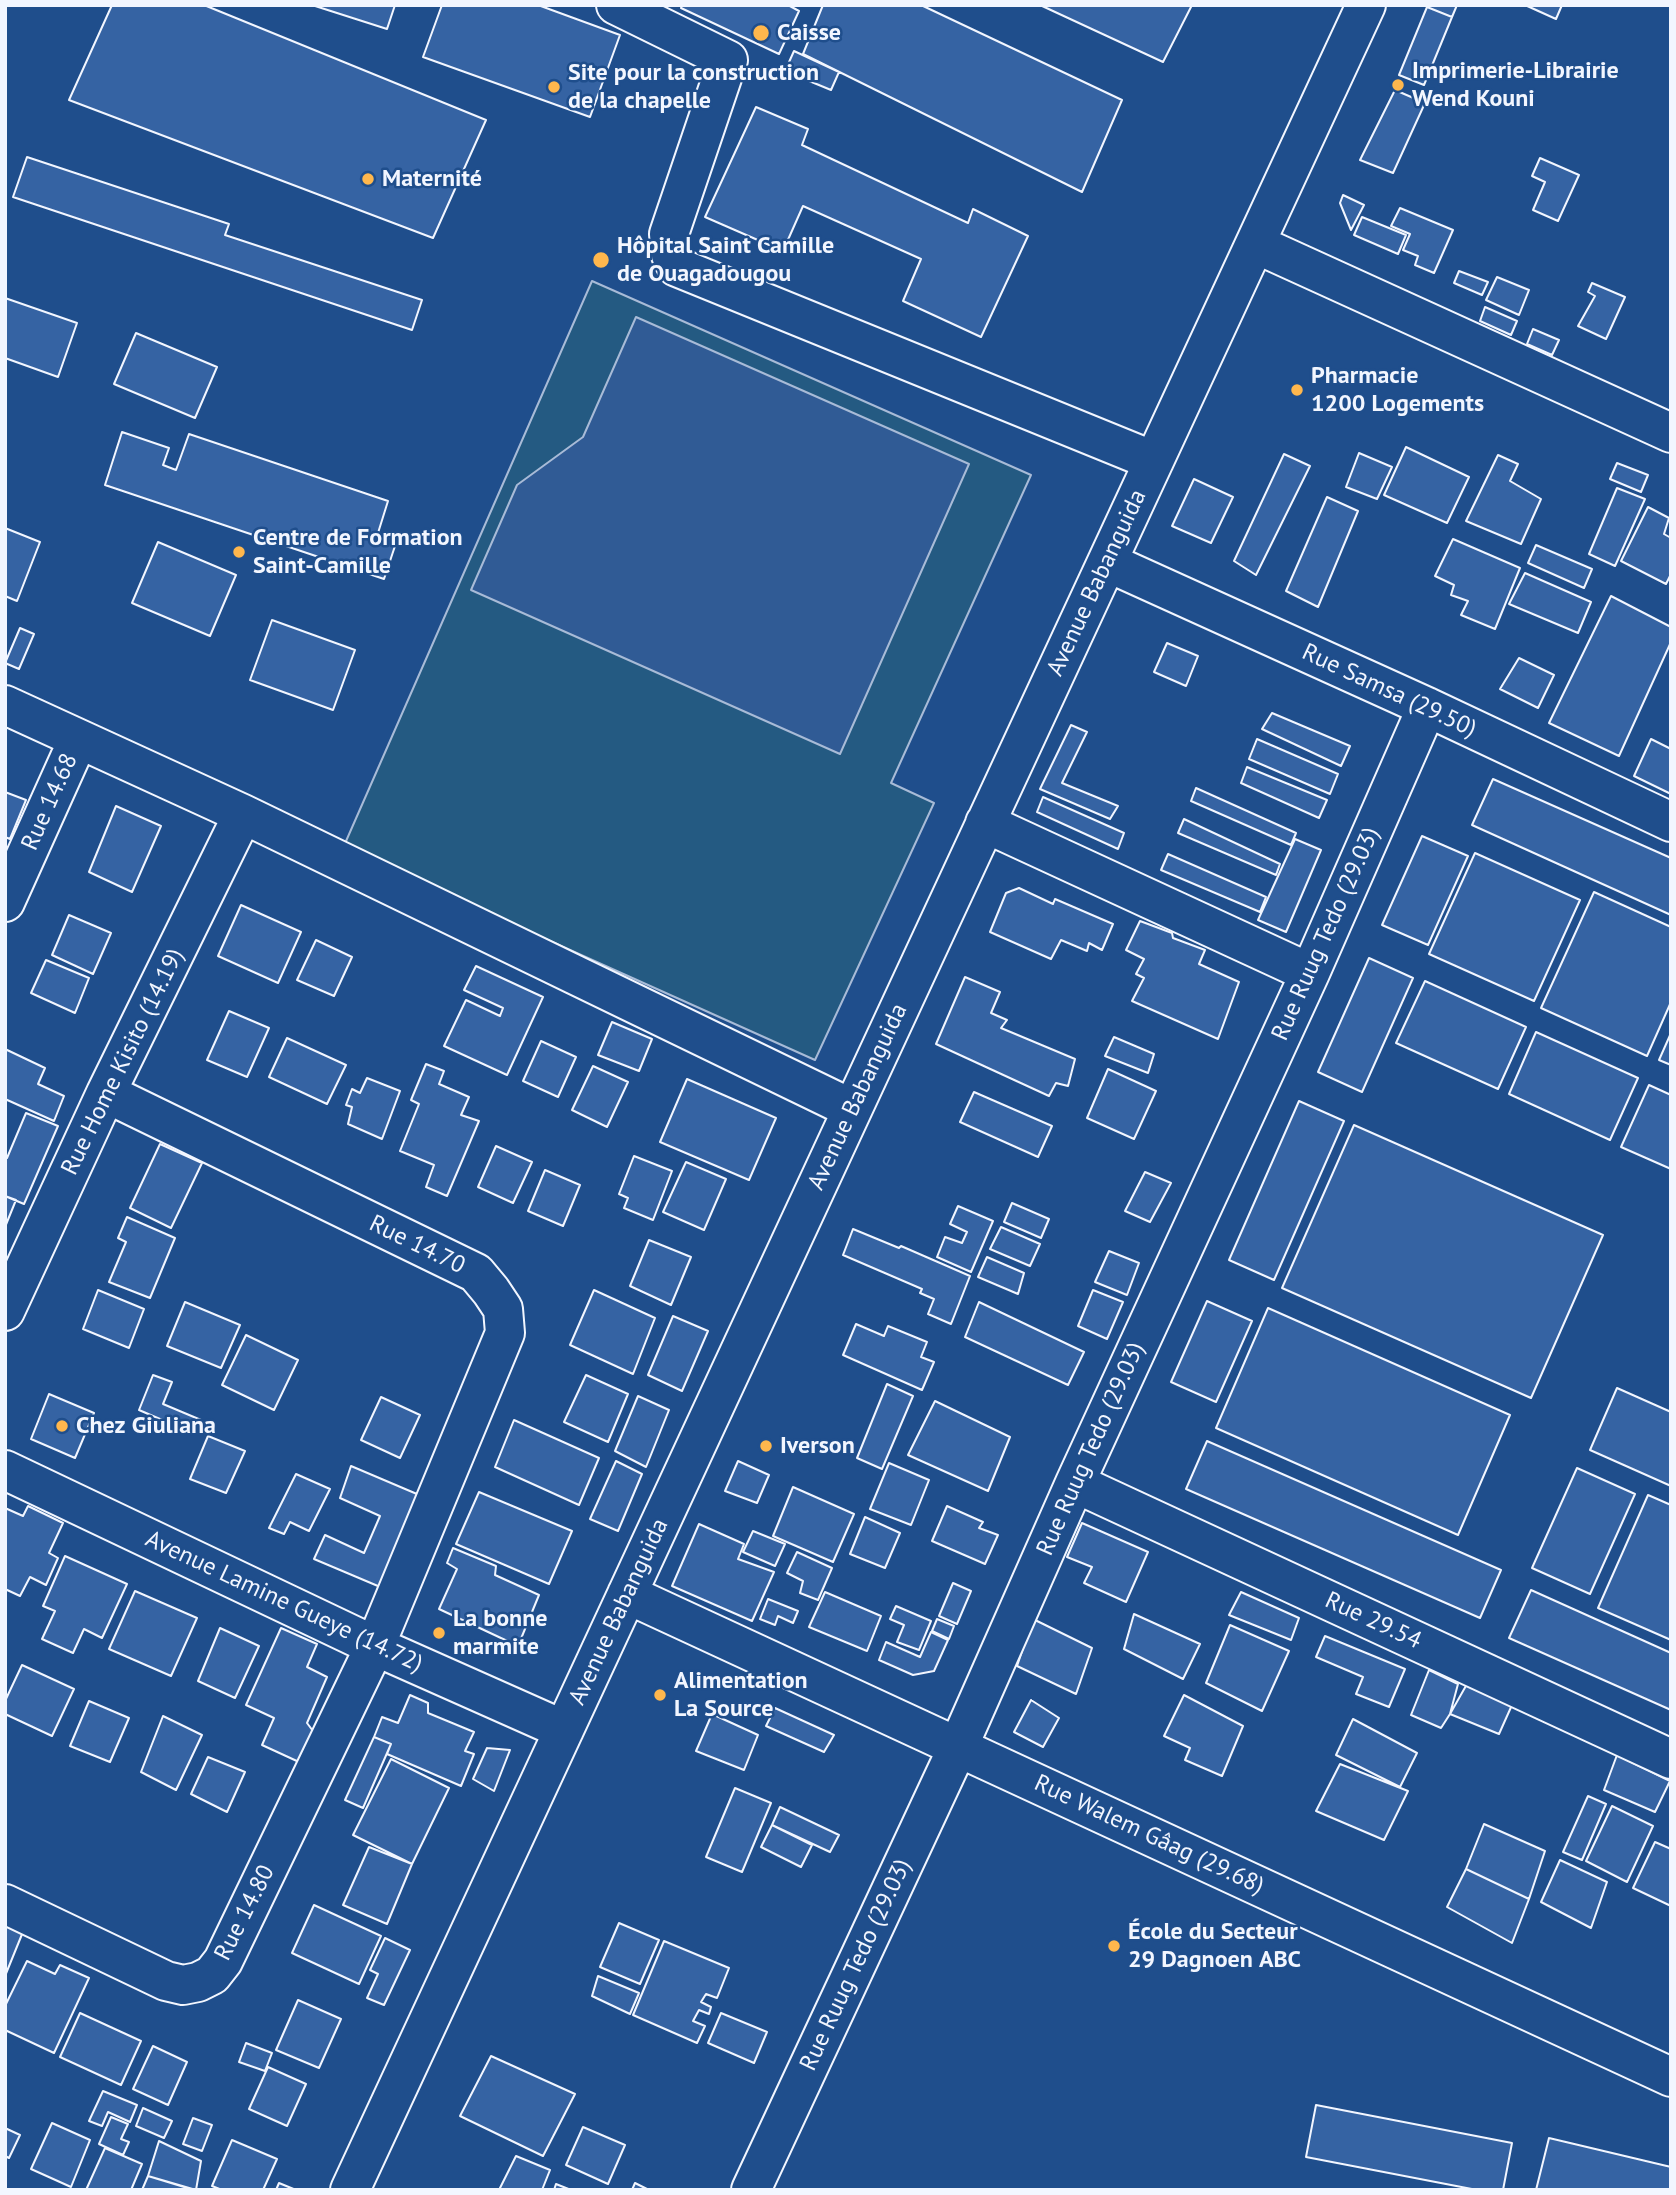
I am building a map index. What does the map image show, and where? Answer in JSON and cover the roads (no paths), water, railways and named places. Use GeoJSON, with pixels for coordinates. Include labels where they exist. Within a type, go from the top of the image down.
{"type":"FeatureCollection","features":[{"type":"Feature","properties":{"kind":"street"},"geometry":{"type":"LineString","coordinates":[[616,5],[728,60],[669,234],[671,255],[677,267],[1154,461]]}},
{"type":"Feature","properties":{"kind":"street","name":"Avenue Babanguida"},"geometry":{"type":"LineString","coordinates":[[350,2190],[1366,5]]}},
{"type":"Feature","properties":{"kind":"street"},"geometry":{"type":"LineString","coordinates":[[1255,244],[1671,433]]}},
{"type":"Feature","properties":{"kind":"street","name":"Rue Samsa (29.50)"},"geometry":{"type":"LineString","coordinates":[[1107,562],[1427,707],[1671,822]]}},
{"type":"Feature","properties":{"kind":"street"},"geometry":{"type":"LineString","coordinates":[[5,705],[243,814],[852,1109]]}},
{"type":"Feature","properties":{"kind":"street","name":"Rue Ruug Tedo (29.03)"},"geometry":{"type":"LineString","coordinates":[[751,2190],[958,1747],[1075,1483],[1310,973],[1427,707]]}},
{"type":"Feature","properties":{"kind":"street","name":"Rue 14.68"},"geometry":{"type":"LineString","coordinates":[[5,902],[78,740]]}},
{"type":"Feature","properties":{"kind":"street","name":"Rue Home Kisito (14.19)"},"geometry":{"type":"LineString","coordinates":[[5,1311],[106,1093],[243,814]]}},
{"type":"Feature","properties":{"kind":"street"},"geometry":{"type":"LineString","coordinates":[[985,823],[1310,973]]}},
{"type":"Feature","properties":{"kind":"street","name":"Rue 14.70"},"geometry":{"type":"LineString","coordinates":[[106,1093],[476,1273],[503,1309],[505,1334],[375,1646]]}},
{"type":"Feature","properties":{"kind":"street","name":"Avenue Lamine Gueye (14.72)"},"geometry":{"type":"LineString","coordinates":[[5,1470],[375,1646],[564,1730]]}},
{"type":"Feature","properties":{"kind":"street","name":"Rue 29.54"},"geometry":{"type":"LineString","coordinates":[[1075,1483],[1671,1759]]}},
{"type":"Feature","properties":{"kind":"street","name":"Rue Walem Gâag (29.68)"},"geometry":{"type":"LineString","coordinates":[[627,1594],[1671,2077]]}},
{"type":"Feature","properties":{"kind":"street","name":"Rue 14.80"},"geometry":{"type":"LineString","coordinates":[[5,1904],[166,1981],[183,1985],[212,1975],[223,1961],[375,1646]]}},
{"type":"Feature","properties":{"kind":"place","name":"Caisse"},"geometry":{"type":"Point","coordinates":[761,33]}},
{"type":"Feature","properties":{"kind":"place","name":"Imprimerie-Librairie Wend Kouni"},"geometry":{"type":"Point","coordinates":[1398,85]}},
{"type":"Feature","properties":{"kind":"place","name":"Site pour la construction de la chapelle"},"geometry":{"type":"Point","coordinates":[554,87]}},
{"type":"Feature","properties":{"kind":"place","name":"Maternité"},"geometry":{"type":"Point","coordinates":[368,179]}},
{"type":"Feature","properties":{"kind":"place","name":"Hôpital Saint Camille de Ouagadougou"},"geometry":{"type":"Point","coordinates":[601,260]}},
{"type":"Feature","properties":{"kind":"place","name":"Pharmacie 1200 Logements"},"geometry":{"type":"Point","coordinates":[1297,390]}},
{"type":"Feature","properties":{"kind":"place","name":"Centre de Formation Saint-Camille"},"geometry":{"type":"Point","coordinates":[239,552]}},
{"type":"Feature","properties":{"kind":"place","name":"Chez Giuliana"},"geometry":{"type":"Point","coordinates":[62,1426]}},
{"type":"Feature","properties":{"kind":"place","name":"Iverson"},"geometry":{"type":"Point","coordinates":[766,1446]}},
{"type":"Feature","properties":{"kind":"place","name":"La bonne marmite"},"geometry":{"type":"Point","coordinates":[439,1633]}},
{"type":"Feature","properties":{"kind":"place","name":"Alimentation La Source"},"geometry":{"type":"Point","coordinates":[660,1695]}},
{"type":"Feature","properties":{"kind":"place","name":"École du Secteur 29 Dagnoen ABC"},"geometry":{"type":"Point","coordinates":[1114,1946]}}]}
